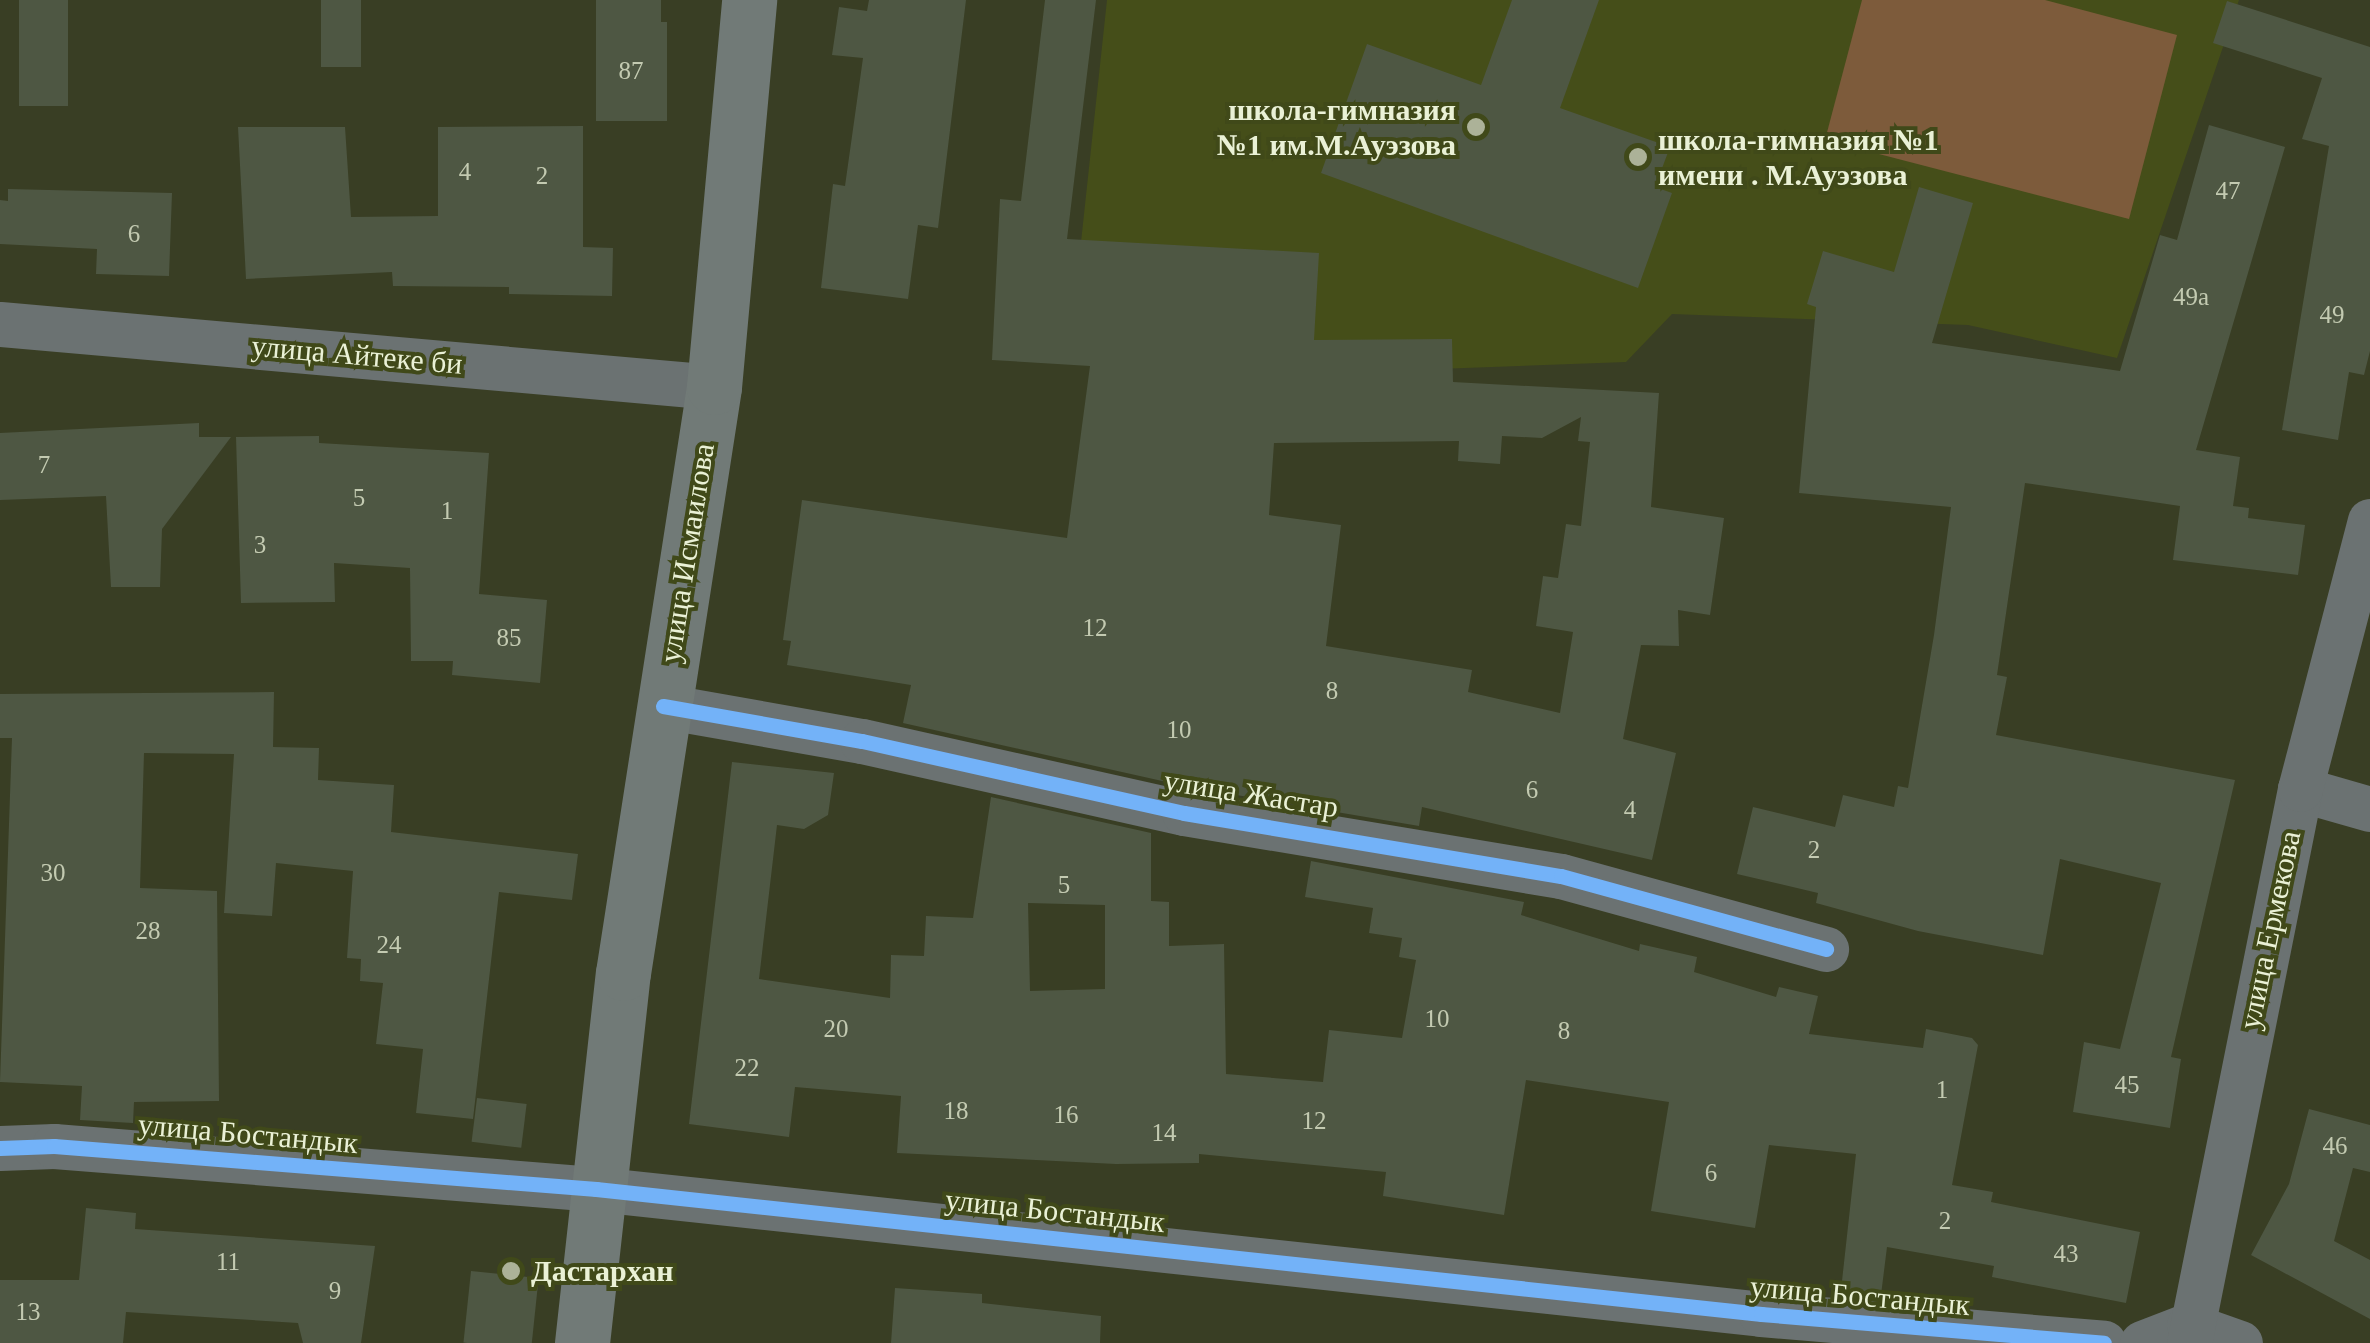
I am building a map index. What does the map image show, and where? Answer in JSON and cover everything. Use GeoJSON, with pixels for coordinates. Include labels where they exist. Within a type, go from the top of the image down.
{"type":"FeatureCollection","features":[{"type":"Feature","properties":{"kind":"main road","name":"улица Исмаилова"},"geometry":{"type":"LineString","coordinates":[[582,1343],[596,1189],[663,706],[714,387],[749,0]]}},
{"type":"Feature","properties":{"kind":"street","name":"улица Айтеке би"},"geometry":{"type":"LineString","coordinates":[[0,324],[714,387]]}},
{"type":"Feature","properties":{"kind":"street","name":"улица Ермекова"},"geometry":{"type":"LineString","coordinates":[[2189,1334],[2300,789],[2370,521]]}},
{"type":"Feature","properties":{"kind":"street","name":"улица Жастар"},"geometry":{"type":"LineString","coordinates":[[663,706],[862,741],[1184,813],[1561,876],[1826,949]]}},
{"type":"Feature","properties":{"kind":"street"},"geometry":{"type":"LineString","coordinates":[[2300,789],[2370,810]]}},
{"type":"Feature","properties":{"kind":"street","name":"улица Бостандык"},"geometry":{"type":"LineString","coordinates":[[0,1148],[54,1146],[596,1189],[1761,1314],[2104,1343]]}},
{"type":"Feature","properties":{"kind":"street"},"geometry":{"type":"LineString","coordinates":[[2142,1343],[2189,1334],[2240,1343]]}},
{"type":"Feature","properties":{"kind":"shaded area","name":"школа-гимназия №1 имени . М.Ауэзова"},"geometry":{"type":"Polygon","coordinates":[[[1107,0],[2239,0],[2117,358],[1968,325],[1672,314],[1626,362],[1328,373],[1069,354],[1107,0]]]}},
{"type":"Feature","properties":{"kind":"shaded area"},"geometry":{"type":"Polygon","coordinates":[[[1862,0],[2045,0],[2177,35],[2129,219],[1825,140],[1862,0]]]}},
{"type":"Feature","properties":{"kind":"building"},"geometry":{"type":"Polygon","coordinates":[[[19,0],[68,0],[68,106],[19,106],[19,0]]]}},
{"type":"Feature","properties":{"kind":"building"},"geometry":{"type":"Polygon","coordinates":[[[321,0],[361,0],[361,67],[321,67],[321,0]]]}},
{"type":"Feature","properties":{"kind":"building"},"geometry":{"type":"Polygon","coordinates":[[[596,0],[661,0],[661,22],[667,22],[667,121],[596,121],[596,0]]]}},
{"type":"Feature","properties":{"kind":"building"},"geometry":{"type":"Polygon","coordinates":[[[869,0],[966,0],[938,228],[918,225],[908,299],[821,288],[833,184],[845,186],[863,58],[832,55],[839,7],[867,11],[869,0]]]}},
{"type":"Feature","properties":{"kind":"building"},"geometry":{"type":"Polygon","coordinates":[[[1045,0],[1096,0],[1067,239],[1319,253],[1314,340],[1452,339],[1453,382],[1659,393],[1651,507],[1724,518],[1710,615],[1678,610],[1679,646],[1641,645],[1623,739],[1676,753],[1652,860],[1422,807],[1419,826],[1189,787],[903,723],[911,685],[787,665],[791,641],[783,640],[802,500],[1067,538],[1090,366],[992,360],[1000,199],[1021,201],[1045,0]],[[1581,417],[1542,438],[1502,436],[1500,464],[1458,461],[1459,441],[1274,443],[1269,515],[1341,525],[1326,646],[1472,670],[1468,692],[1560,713],[1573,632],[1536,626],[1543,576],[1558,578],[1566,524],[1581,526],[1590,442],[1578,441],[1581,417]]]}},
{"type":"Feature","properties":{"kind":"building","name":"школа-гимназия №1 им.М.Ауэзова"},"geometry":{"type":"Polygon","coordinates":[[[1512,0],[1599,0],[1560,108],[1670,147],[1655,187],[1672,193],[1638,288],[1321,173],[1367,44],[1481,85],[1512,0]]]}},
{"type":"Feature","properties":{"kind":"building"},"geometry":{"type":"Polygon","coordinates":[[[2227,1],[2370,47],[2370,351],[2364,375],[2349,372],[2338,440],[2282,430],[2329,146],[2302,139],[2322,78],[2213,43],[2227,1]]]}},
{"type":"Feature","properties":{"kind":"building"},"geometry":{"type":"Polygon","coordinates":[[[2209,125],[2285,147],[2196,450],[2240,457],[2233,506],[2249,508],[2248,518],[2305,525],[2298,575],[2173,560],[2180,506],[2025,483],[1997,675],[2007,677],[1996,735],[2235,780],[2171,1057],[2181,1059],[2170,1128],[2073,1112],[2084,1042],[2120,1049],[2161,883],[2060,859],[2043,955],[1918,931],[1816,903],[1818,893],[1737,874],[1753,807],[1835,827],[1843,795],[1894,807],[1898,786],[1908,788],[1934,635],[1951,507],[1799,493],[1816,307],[1807,304],[1823,251],[1894,272],[1919,187],[1973,203],[1932,343],[2120,371],[2160,235],[2177,240],[2209,125]]]}},
{"type":"Feature","properties":{"kind":"building"},"geometry":{"type":"Polygon","coordinates":[[[583,126],[583,247],[613,248],[612,296],[509,294],[509,287],[393,286],[392,272],[246,279],[238,127],[345,127],[351,217],[438,216],[438,127],[583,126]]]}},
{"type":"Feature","properties":{"kind":"building"},"geometry":{"type":"Polygon","coordinates":[[[8,189],[172,193],[169,276],[96,274],[97,249],[0,244],[0,200],[8,201],[8,189]]]}},
{"type":"Feature","properties":{"kind":"building"},"geometry":{"type":"Polygon","coordinates":[[[199,423],[199,437],[231,437],[162,529],[160,587],[111,587],[106,496],[0,500],[0,433],[199,423]]]}},
{"type":"Feature","properties":{"kind":"building"},"geometry":{"type":"Polygon","coordinates":[[[319,436],[319,443],[489,453],[479,594],[547,600],[540,683],[452,675],[453,661],[411,661],[410,568],[334,563],[335,602],[241,603],[236,437],[319,436]]]}},
{"type":"Feature","properties":{"kind":"building"},"geometry":{"type":"Polygon","coordinates":[[[274,692],[273,747],[319,748],[318,780],[394,785],[391,832],[578,854],[572,900],[499,892],[473,1119],[416,1113],[423,1049],[376,1044],[383,983],[360,981],[361,959],[347,958],[353,871],[276,863],[272,916],[224,913],[234,754],[144,753],[140,888],[217,891],[219,1101],[134,1102],[133,1123],[80,1120],[82,1086],[0,1082],[12,738],[0,738],[0,694],[274,692]]]}},
{"type":"Feature","properties":{"kind":"building"},"geometry":{"type":"Polygon","coordinates":[[[732,762],[834,773],[828,815],[804,829],[777,825],[759,979],[890,998],[891,955],[924,956],[926,916],[973,918],[991,797],[1151,833],[1151,901],[1169,902],[1169,946],[1224,944],[1226,1074],[1323,1082],[1329,1030],[1402,1038],[1416,960],[1399,957],[1402,938],[1369,933],[1373,908],[1305,897],[1311,861],[1524,902],[1521,915],[1639,951],[1640,944],[1697,957],[1694,972],[1776,997],[1779,987],[1818,996],[1809,1034],[1923,1048],[1926,1029],[1972,1038],[1978,1045],[1952,1185],[1993,1192],[1991,1202],[2140,1232],[2126,1303],[1992,1277],[1994,1266],[1887,1247],[1881,1295],[1841,1290],[1856,1154],[1769,1145],[1755,1228],[1651,1211],[1669,1102],[1526,1080],[1504,1215],[1383,1196],[1386,1172],[1199,1154],[1199,1163],[1116,1164],[897,1153],[901,1096],[795,1087],[789,1137],[689,1124],[732,762]],[[1028,903],[1030,991],[1105,989],[1105,905],[1028,903]]]}},
{"type":"Feature","properties":{"kind":"building"},"geometry":{"type":"Polygon","coordinates":[[[477,1098],[527,1104],[521,1148],[472,1142],[477,1098]]]}},
{"type":"Feature","properties":{"kind":"building"},"geometry":{"type":"Polygon","coordinates":[[[2309,1109],[2370,1125],[2370,1172],[2353,1168],[2334,1241],[2370,1260],[2370,1319],[2251,1255],[2289,1184],[2309,1109]]]}},
{"type":"Feature","properties":{"kind":"building"},"geometry":{"type":"Polygon","coordinates":[[[86,1208],[136,1213],[135,1229],[375,1246],[361,1343],[303,1343],[298,1323],[126,1312],[123,1343],[0,1343],[0,1280],[79,1280],[86,1208]]]}},
{"type":"Feature","properties":{"kind":"building"},"geometry":{"type":"Polygon","coordinates":[[[471,1271],[539,1278],[532,1343],[463,1343],[471,1271]]]}},
{"type":"Feature","properties":{"kind":"building"},"geometry":{"type":"Polygon","coordinates":[[[895,1288],[982,1294],[982,1303],[1101,1316],[1100,1343],[891,1343],[895,1288]]]}},
{"type":"Feature","properties":{"kind":"cycle path"},"geometry":{"type":"LineString","coordinates":[[663,706],[862,741],[1184,813],[1561,876],[1826,949]]}},
{"type":"Feature","properties":{"kind":"cycle path"},"geometry":{"type":"LineString","coordinates":[[0,1148],[54,1146],[596,1189],[1761,1314],[2104,1343]]}},
{"type":"Feature","properties":{"kind":"place","name":"школа-гимназия №1 им.М.Ауэзова"},"geometry":{"type":"Point","coordinates":[1476,127]}},
{"type":"Feature","properties":{"kind":"place","name":"школа-гимназия №1 имени . М.Ауэзова"},"geometry":{"type":"Point","coordinates":[1638,157]}},
{"type":"Feature","properties":{"kind":"place","name":"Дастархан"},"geometry":{"type":"Point","coordinates":[511,1271]}}]}
